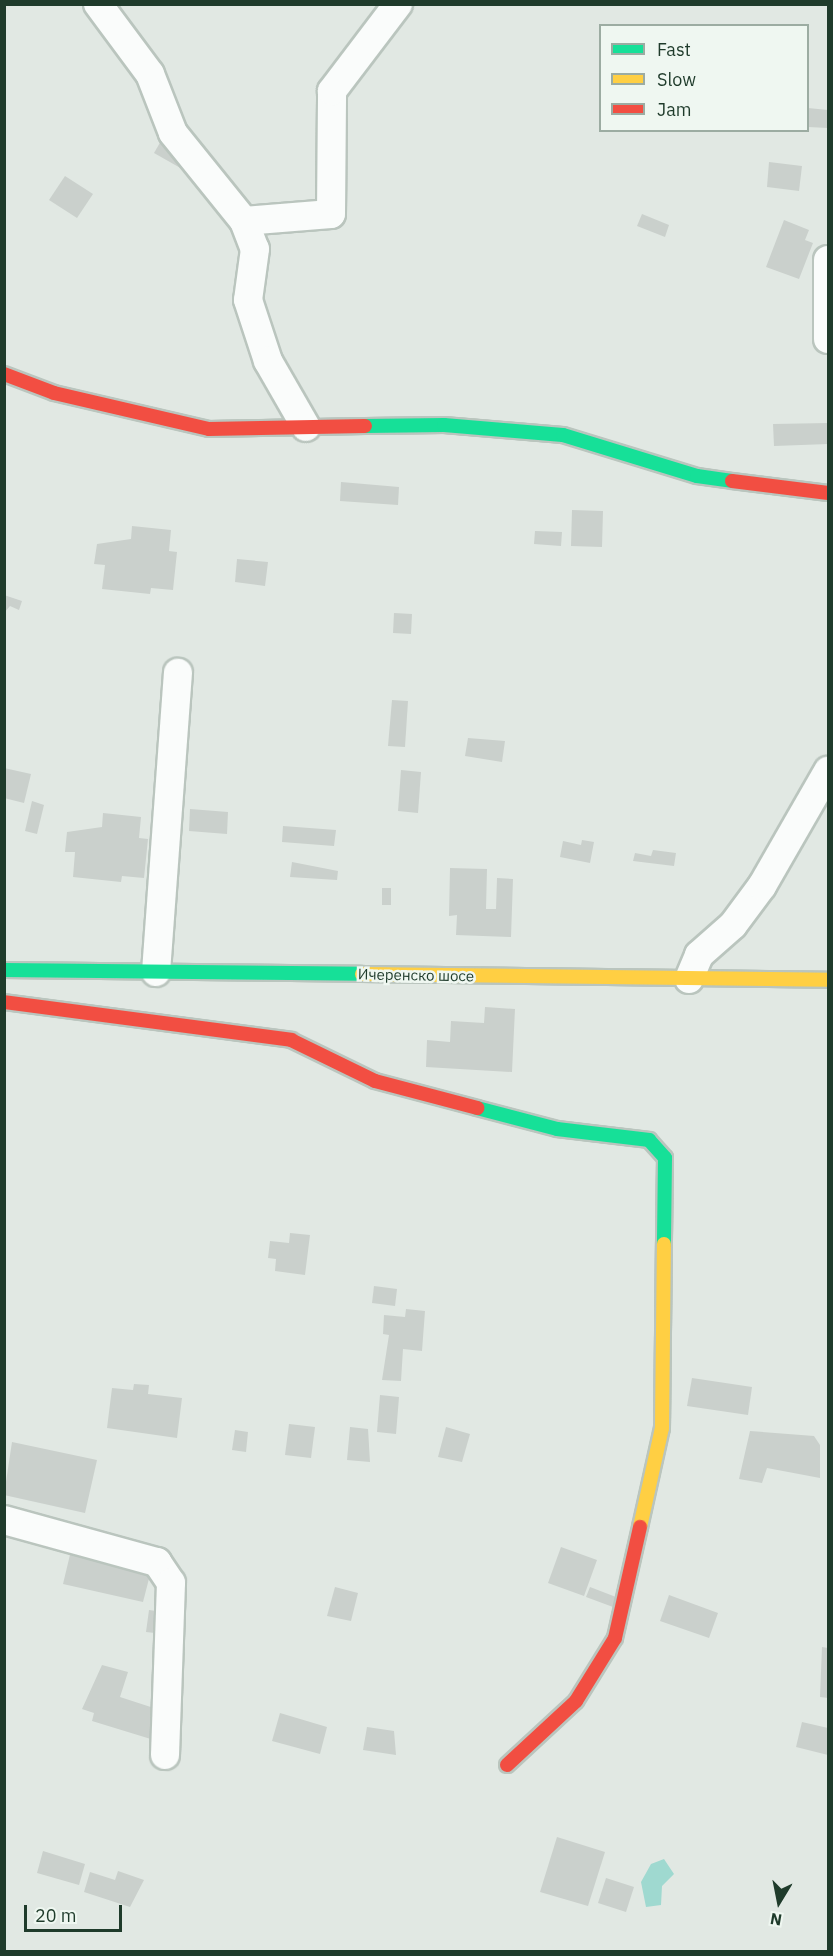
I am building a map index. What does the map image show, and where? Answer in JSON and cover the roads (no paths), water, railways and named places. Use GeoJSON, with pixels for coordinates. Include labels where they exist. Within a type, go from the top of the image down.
{"type":"FeatureCollection","features":[{"type":"Feature","properties":{"kind":"street"},"geometry":{"type":"LineString","coordinates":[[98,4],[150,74],[173,133],[244,221],[255,249],[248,300],[268,362],[306,427]]}},
{"type":"Feature","properties":{"kind":"street"},"geometry":{"type":"LineString","coordinates":[[244,221],[331,214],[332,91],[398,4]]}},
{"type":"Feature","properties":{"kind":"street"},"geometry":{"type":"LineString","coordinates":[[828,260],[828,339]]}},
{"type":"Feature","properties":{"kind":"street"},"geometry":{"type":"LineString","coordinates":[[4,374],[54,393],[209,429],[444,425],[563,435],[697,476],[828,493]]}},
{"type":"Feature","properties":{"kind":"street"},"geometry":{"type":"LineString","coordinates":[[156,972],[178,673]]}},
{"type":"Feature","properties":{"kind":"street"},"geometry":{"type":"LineString","coordinates":[[689,979],[699,955],[734,925],[762,886],[828,771]]}},
{"type":"Feature","properties":{"kind":"street","name":"Ичеренско шосе"},"geometry":{"type":"LineString","coordinates":[[4,970],[828,980]]}},
{"type":"Feature","properties":{"kind":"street"},"geometry":{"type":"LineString","coordinates":[[4,1002],[291,1040],[375,1081],[557,1129],[649,1140],[665,1158],[662,1428],[615,1638],[576,1701],[507,1764]]}},
{"type":"Feature","properties":{"kind":"street"},"geometry":{"type":"LineString","coordinates":[[4,1520],[157,1562],[171,1582],[165,1755]]}},
{"type":"Feature","properties":{"kind":"water"},"geometry":{"type":"Polygon","coordinates":[[[664,1859],[674,1874],[662,1886],[661,1905],[646,1907],[641,1882],[651,1864],[664,1859]]]}}]}
